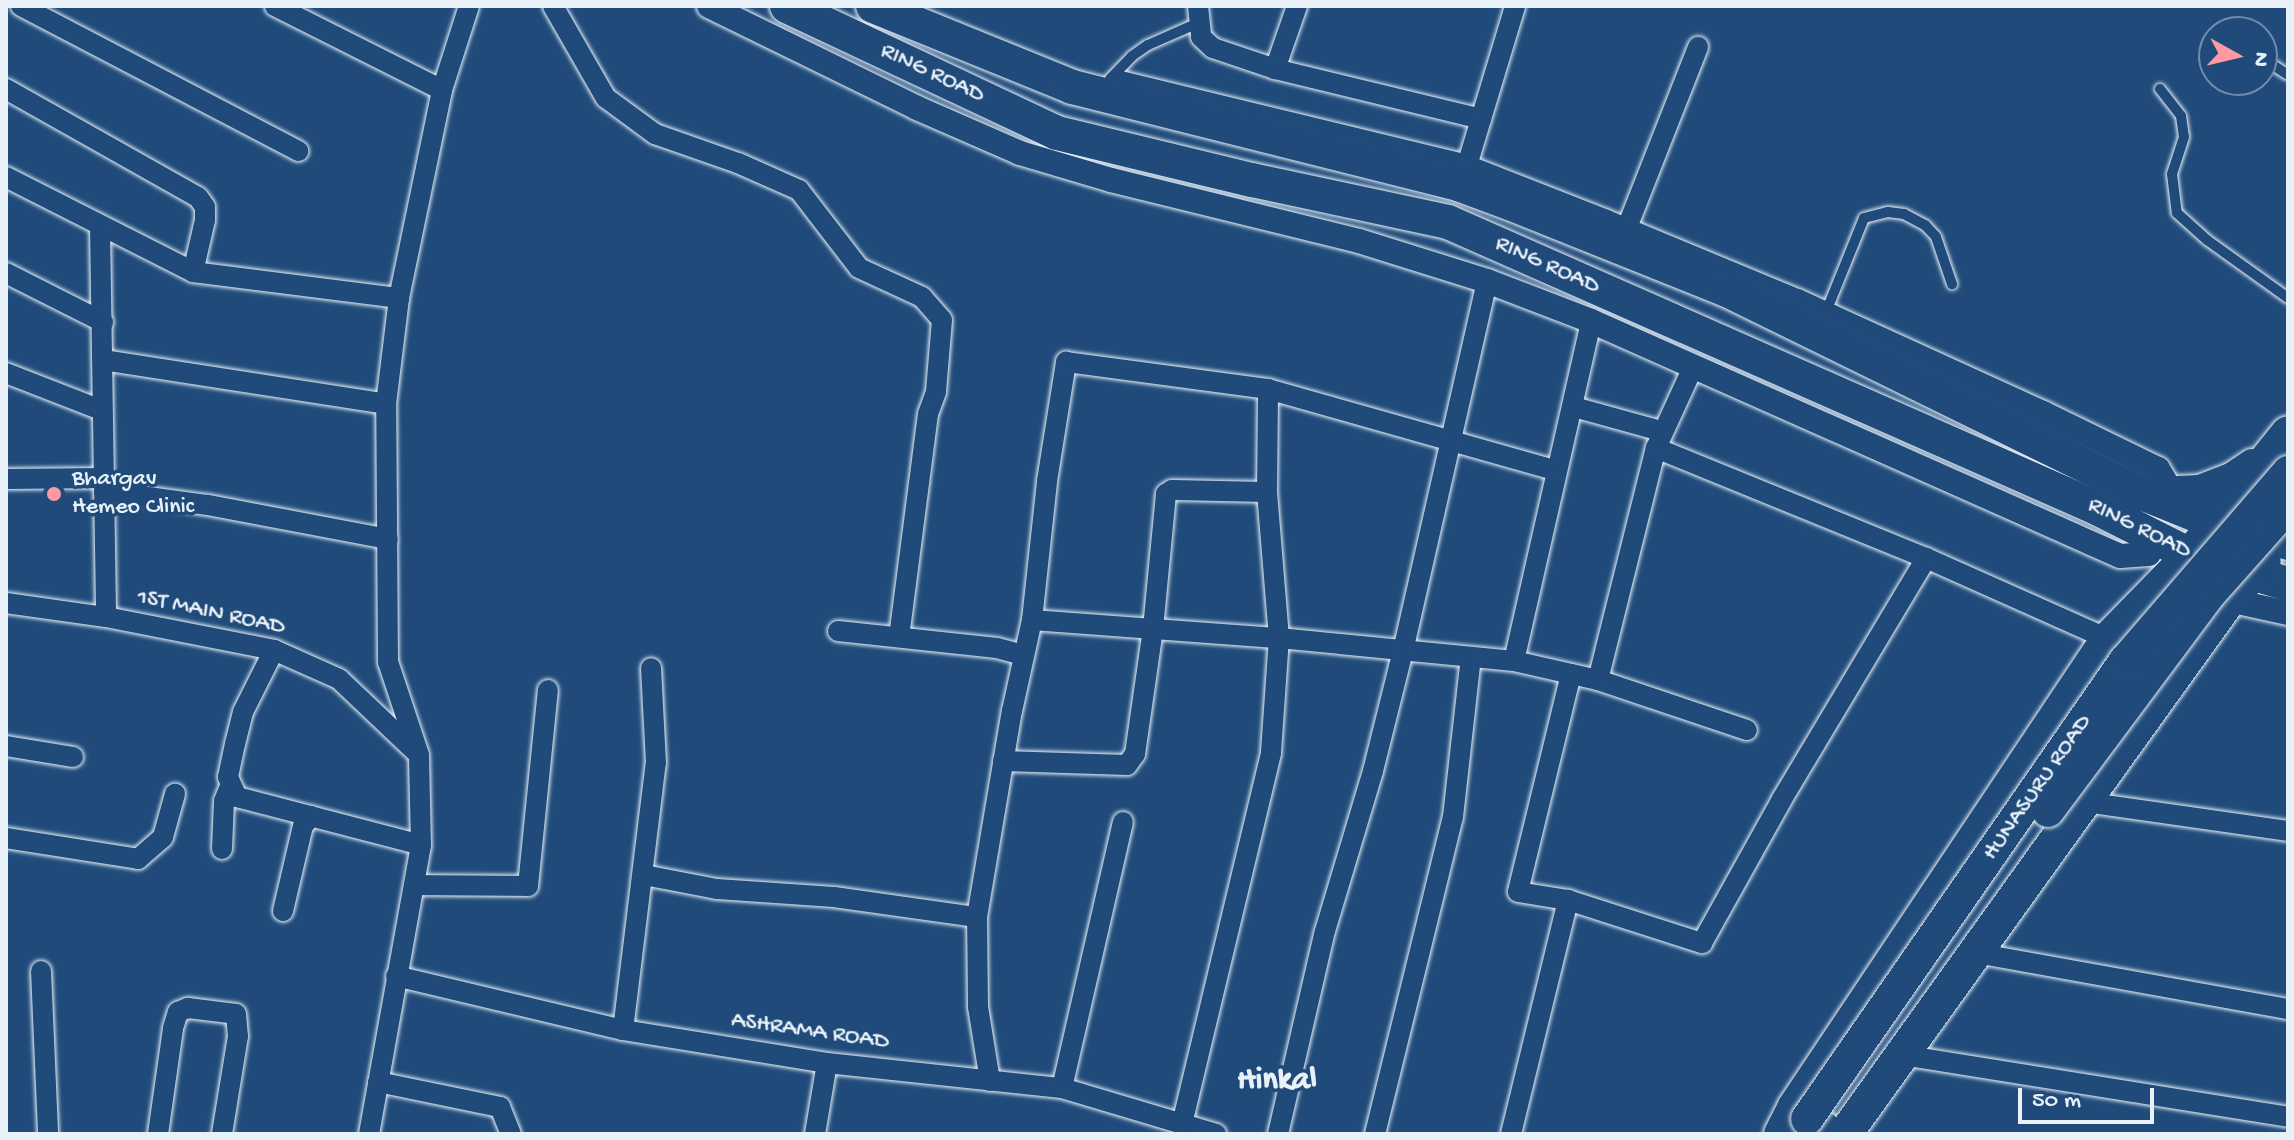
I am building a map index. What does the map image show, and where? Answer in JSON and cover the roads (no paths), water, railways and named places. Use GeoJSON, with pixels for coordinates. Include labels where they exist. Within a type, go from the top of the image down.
{"type":"FeatureCollection","features":[{"type":"Feature","properties":{"kind":"highway","name":"RING ROAD"},"geometry":{"type":"LineString","coordinates":[[787,6],[1057,133],[1252,180],[1448,222],[1709,334],[2142,540],[2288,584]]}},
{"type":"Feature","properties":{"kind":"highway","name":"RING ROAD"},"geometry":{"type":"LineString","coordinates":[[873,6],[1072,87],[1463,176],[1727,290],[1959,404],[2214,522],[2285,539]]}},
{"type":"Feature","properties":{"kind":"highway"},"geometry":{"type":"LineString","coordinates":[[2158,494],[2200,492],[2232,480],[2283,453]]}},
{"type":"Feature","properties":{"kind":"highway"},"geometry":{"type":"LineString","coordinates":[[2283,453],[2214,522],[2190,555],[2108,639],[1794,1108],[1812,1130],[1902,1055],[2229,600],[2285,539]]}},
{"type":"Feature","properties":{"kind":"highway"},"geometry":{"type":"LineString","coordinates":[[2142,540],[2148,597]]}},
{"type":"Feature","properties":{"kind":"main road","name":"HUNASURU ROAD"},"geometry":{"type":"LineString","coordinates":[[1812,1130],[2125,661],[2283,453]]}},
{"type":"Feature","properties":{"kind":"main road","name":"HUNASURU ROAD"},"geometry":{"type":"LineString","coordinates":[[1812,1130],[2209,595],[2288,506]]}},
{"type":"Feature","properties":{"kind":"street"},"geometry":{"type":"LineString","coordinates":[[21,6],[298,151]]}},
{"type":"Feature","properties":{"kind":"street"},"geometry":{"type":"LineString","coordinates":[[275,6],[442,90]]}},
{"type":"Feature","properties":{"kind":"street"},"geometry":{"type":"LineString","coordinates":[[369,1134],[421,845],[419,755],[388,662],[386,404],[399,298],[442,90],[469,6]]}},
{"type":"Feature","properties":{"kind":"street"},"geometry":{"type":"LineString","coordinates":[[553,6],[606,98],[655,134],[738,163],[799,190],[859,268],[922,297],[942,320],[936,392],[928,414],[899,637]]}},
{"type":"Feature","properties":{"kind":"street"},"geometry":{"type":"LineString","coordinates":[[709,6],[917,108],[1020,153],[1111,180],[1359,241],[1487,281],[1591,321],[2120,556],[2142,540]]}},
{"type":"Feature","properties":{"kind":"street"},"geometry":{"type":"LineString","coordinates":[[913,6],[1040,59],[1463,176],[1626,230],[1825,314],[2031,407],[2158,469],[2158,494]]}},
{"type":"Feature","properties":{"kind":"street"},"geometry":{"type":"LineString","coordinates":[[1275,69],[1297,6]]}},
{"type":"Feature","properties":{"kind":"street"},"geometry":{"type":"LineString","coordinates":[[1463,176],[1515,6]]}},
{"type":"Feature","properties":{"kind":"street"},"geometry":{"type":"LineString","coordinates":[[1198,15],[1201,37],[1213,48],[1275,69],[1481,119]]}},
{"type":"Feature","properties":{"kind":"street"},"geometry":{"type":"LineString","coordinates":[[1626,230],[1698,47]]}},
{"type":"Feature","properties":{"kind":"street"},"geometry":{"type":"LineString","coordinates":[[6,89],[198,197],[205,207],[205,220],[193,272]]}},
{"type":"Feature","properties":{"kind":"street"},"geometry":{"type":"LineString","coordinates":[[6,177],[100,228],[193,272],[399,298]]}},
{"type":"Feature","properties":{"kind":"street"},"geometry":{"type":"LineString","coordinates":[[100,228],[106,617]]}},
{"type":"Feature","properties":{"kind":"street"},"geometry":{"type":"LineString","coordinates":[[6,273],[103,322]]}},
{"type":"Feature","properties":{"kind":"street"},"geometry":{"type":"LineString","coordinates":[[1278,1134],[1325,931],[1373,771],[1403,651],[1487,281]]}},
{"type":"Feature","properties":{"kind":"street"},"geometry":{"type":"LineString","coordinates":[[1514,661],[1554,470],[1574,407],[1591,321]]}},
{"type":"Feature","properties":{"kind":"street"},"geometry":{"type":"LineString","coordinates":[[103,360],[386,404]]}},
{"type":"Feature","properties":{"kind":"street"},"geometry":{"type":"LineString","coordinates":[[990,1081],[978,1007],[977,917],[1003,761],[1032,620],[1047,481],[1066,362],[1268,389],[1554,470]]}},
{"type":"Feature","properties":{"kind":"street"},"geometry":{"type":"LineString","coordinates":[[1598,680],[1658,440],[1693,367]]}},
{"type":"Feature","properties":{"kind":"street"},"geometry":{"type":"LineString","coordinates":[[6,373],[101,410]]}},
{"type":"Feature","properties":{"kind":"street"},"geometry":{"type":"LineString","coordinates":[[1182,1124],[1271,752],[1279,638],[1267,492],[1268,389]]}},
{"type":"Feature","properties":{"kind":"street"},"geometry":{"type":"LineString","coordinates":[[1959,404],[2031,407]]}},
{"type":"Feature","properties":{"kind":"street"},"geometry":{"type":"LineString","coordinates":[[1574,407],[1658,440],[2108,639]]}},
{"type":"Feature","properties":{"kind":"street"},"geometry":{"type":"LineString","coordinates":[[6,479],[104,485],[388,539]]}},
{"type":"Feature","properties":{"kind":"street"},"geometry":{"type":"LineString","coordinates":[[1003,761],[1127,765],[1135,754],[1153,629],[1166,494],[1172,490],[1267,492]]}},
{"type":"Feature","properties":{"kind":"street"},"geometry":{"type":"LineString","coordinates":[[1571,674],[1518,892],[1568,900],[1702,943],[1782,799],[1926,558]]}},
{"type":"Feature","properties":{"kind":"street"},"geometry":{"type":"LineString","coordinates":[[2229,600],[2288,613]]}},
{"type":"Feature","properties":{"kind":"street","name":"1ST MAIN ROAD"},"geometry":{"type":"LineString","coordinates":[[6,603],[106,617],[274,650],[339,679],[419,755]]}},
{"type":"Feature","properties":{"kind":"street"},"geometry":{"type":"LineString","coordinates":[[1032,620],[1279,638],[1514,661],[1598,680],[1747,730]]}},
{"type":"Feature","properties":{"kind":"street"},"geometry":{"type":"LineString","coordinates":[[838,631],[997,648],[1024,655]]}},
{"type":"Feature","properties":{"kind":"street"},"geometry":{"type":"LineString","coordinates":[[274,650],[243,712],[228,777],[237,797],[421,845]]}},
{"type":"Feature","properties":{"kind":"street"},"geometry":{"type":"LineString","coordinates":[[1375,1134],[1453,817],[1471,657]]}},
{"type":"Feature","properties":{"kind":"street"},"geometry":{"type":"LineString","coordinates":[[623,1030],[656,763],[651,668]]}},
{"type":"Feature","properties":{"kind":"street"},"geometry":{"type":"LineString","coordinates":[[414,885],[528,886],[548,690]]}},
{"type":"Feature","properties":{"kind":"street"},"geometry":{"type":"LineString","coordinates":[[6,746],[73,757]]}},
{"type":"Feature","properties":{"kind":"street"},"geometry":{"type":"LineString","coordinates":[[222,849],[224,801],[231,784]]}},
{"type":"Feature","properties":{"kind":"street"},"geometry":{"type":"LineString","coordinates":[[6,838],[138,859],[163,837],[175,794]]}},
{"type":"Feature","properties":{"kind":"street"},"geometry":{"type":"LineString","coordinates":[[2085,802],[2288,831]]}},
{"type":"Feature","properties":{"kind":"street"},"geometry":{"type":"LineString","coordinates":[[283,911],[303,826],[311,816]]}},
{"type":"Feature","properties":{"kind":"street"},"geometry":{"type":"LineString","coordinates":[[1062,1088],[1123,822]]}},
{"type":"Feature","properties":{"kind":"street"},"geometry":{"type":"LineString","coordinates":[[644,875],[717,889],[834,897],[977,917]]}},
{"type":"Feature","properties":{"kind":"street"},"geometry":{"type":"LineString","coordinates":[[1511,1134],[1568,900]]}},
{"type":"Feature","properties":{"kind":"street"},"geometry":{"type":"LineString","coordinates":[[1976,953],[2288,1009]]}},
{"type":"Feature","properties":{"kind":"street"},"geometry":{"type":"LineString","coordinates":[[41,971],[48,1134]]}},
{"type":"Feature","properties":{"kind":"street","name":"ASHRAMA ROAD"},"geometry":{"type":"LineString","coordinates":[[396,976],[623,1030],[827,1063],[1062,1088],[1216,1134]]}},
{"type":"Feature","properties":{"kind":"street"},"geometry":{"type":"LineString","coordinates":[[158,1134],[173,1028],[178,1012],[188,1008],[236,1014],[238,1036],[222,1134]]}},
{"type":"Feature","properties":{"kind":"street"},"geometry":{"type":"LineString","coordinates":[[1902,1055],[2288,1117]]}},
{"type":"Feature","properties":{"kind":"street"},"geometry":{"type":"LineString","coordinates":[[815,1134],[827,1063]]}},
{"type":"Feature","properties":{"kind":"street"},"geometry":{"type":"LineString","coordinates":[[378,1082],[500,1107],[511,1134]]}},
{"type":"Feature","properties":{"kind":"lane"},"geometry":{"type":"LineString","coordinates":[[1109,80],[1132,56],[1198,15]]}},
{"type":"Feature","properties":{"kind":"lane"},"geometry":{"type":"LineString","coordinates":[[2160,89],[2181,116],[2184,137],[2172,174],[2177,213],[2207,240],[2288,298]]}},
{"type":"Feature","properties":{"kind":"lane"},"geometry":{"type":"LineString","coordinates":[[1825,314],[1864,218],[1888,212],[1904,214],[1925,225],[1936,237],[1952,284]]}},
{"type":"Feature","properties":{"kind":"place","name":"Bhargav Hemeo Clinic"},"geometry":{"type":"Point","coordinates":[54,494]}},
{"type":"Feature","properties":{"kind":"district","name":"Hinkal"},"geometry":{"type":"Point","coordinates":[1277,1081]}}]}
